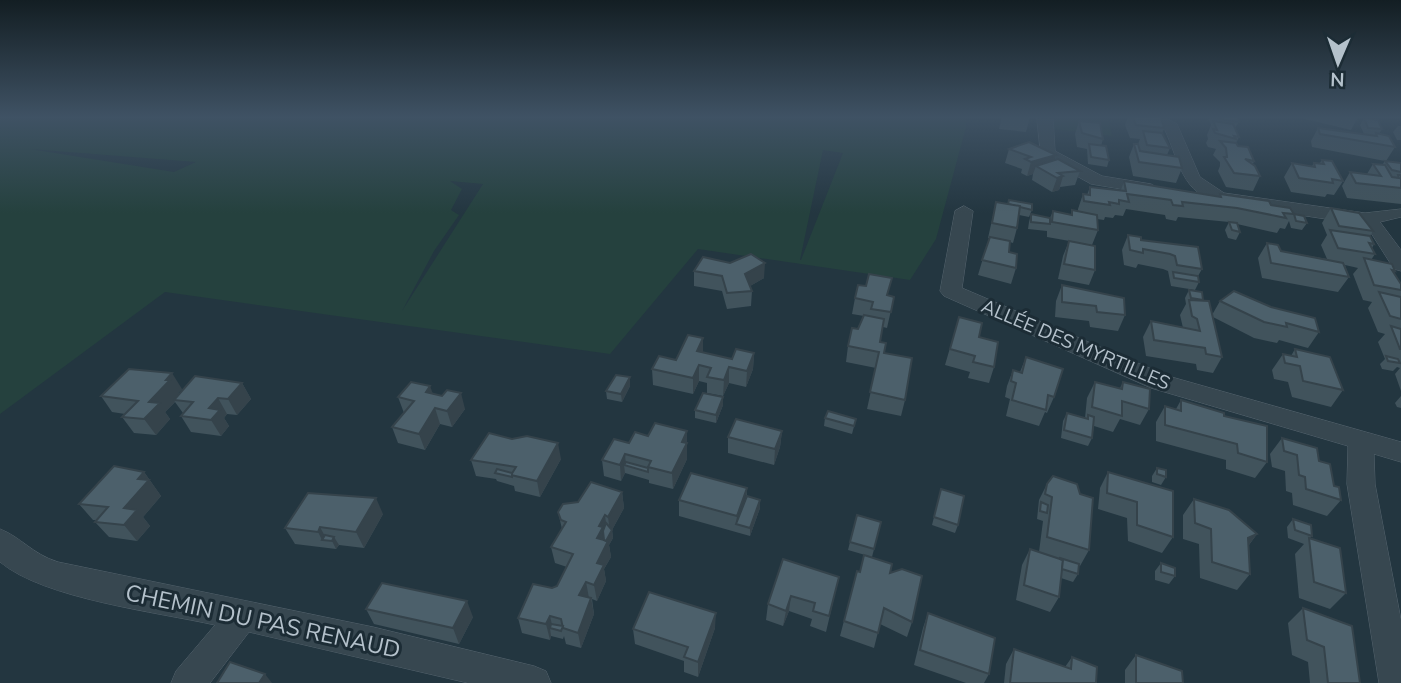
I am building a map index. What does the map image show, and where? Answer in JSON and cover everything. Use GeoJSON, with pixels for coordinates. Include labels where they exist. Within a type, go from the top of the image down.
{"type":"FeatureCollection","features":[{"type":"Feature","properties":{"kind":"street"},"geometry":{"type":"LineString","coordinates":[[1047,149],[1047,153],[1097,180],[1176,192],[1204,192]]}},
{"type":"Feature","properties":{"kind":"street"},"geometry":{"type":"LineString","coordinates":[[1181,149],[1195,186],[1220,198],[1365,219],[1395,212]]}},
{"type":"Feature","properties":{"kind":"street","name":"ALLÉE DES MYRTILLES"},"geometry":{"type":"LineString","coordinates":[[964,211],[951,291],[1160,382],[1320,426],[1401,452]]}},
{"type":"Feature","properties":{"kind":"street"},"geometry":{"type":"LineString","coordinates":[[1365,219],[1378,229],[1401,265]]}},
{"type":"Feature","properties":{"kind":"street"},"geometry":{"type":"LineString","coordinates":[[1361,441],[1361,484],[1396,683]]}},
{"type":"Feature","properties":{"kind":"street","name":"CHEMIN DU PAS RENAUD"},"geometry":{"type":"LineString","coordinates":[[0,542],[6,550],[40,570],[534,683]]}},
{"type":"Feature","properties":{"kind":"street"},"geometry":{"type":"LineString","coordinates":[[188,683],[243,615]]}},
{"type":"Feature","properties":{"kind":"green space"},"geometry":{"type":"Polygon","coordinates":[[[0,149],[960,149],[936,239],[910,280],[698,249],[610,354],[165,292],[0,414],[0,149]],[[30,149],[174,172],[196,162],[30,149]],[[823,150],[800,260],[843,153],[823,150]],[[450,181],[462,189],[451,210],[459,215],[434,251],[402,311],[483,184],[450,181]]]}},
{"type":"Feature","properties":{"kind":"building"},"geometry":{"type":"Polygon","coordinates":[[[1009,149],[1043,149],[1056,155],[1031,162],[1025,159],[1031,157],[1009,149]]]}},
{"type":"Feature","properties":{"kind":"building"},"geometry":{"type":"Polygon","coordinates":[[[1090,149],[1107,149],[1109,160],[1091,157],[1090,149]]]}},
{"type":"Feature","properties":{"kind":"building"},"geometry":{"type":"Polygon","coordinates":[[[1135,149],[1179,157],[1182,168],[1139,162],[1135,149]]]}},
{"type":"Feature","properties":{"kind":"building"},"geometry":{"type":"Polygon","coordinates":[[[1226,149],[1249,149],[1254,161],[1245,159],[1255,166],[1260,176],[1234,173],[1224,157],[1227,157],[1226,149]]]}},
{"type":"Feature","properties":{"kind":"building"},"geometry":{"type":"Polygon","coordinates":[[[1058,159],[1080,171],[1058,173],[1063,176],[1057,178],[1036,166],[1058,159]]]}},
{"type":"Feature","properties":{"kind":"building"},"geometry":{"type":"Polygon","coordinates":[[[1322,160],[1332,161],[1343,181],[1332,179],[1333,183],[1299,178],[1292,163],[1315,167],[1314,163],[1324,164],[1322,160]]]}},
{"type":"Feature","properties":{"kind":"building"},"geometry":{"type":"Polygon","coordinates":[[[1385,161],[1401,163],[1401,172],[1392,170],[1385,161]]]}},
{"type":"Feature","properties":{"kind":"building"},"geometry":{"type":"Polygon","coordinates":[[[1373,164],[1385,165],[1392,177],[1399,178],[1398,175],[1401,175],[1401,188],[1356,183],[1350,172],[1381,176],[1373,164]]]}},
{"type":"Feature","properties":{"kind":"building"},"geometry":{"type":"Polygon","coordinates":[[[1124,181],[1221,197],[1220,194],[1269,201],[1271,205],[1290,208],[1294,214],[1283,213],[1286,218],[1237,208],[1182,202],[1183,206],[1173,205],[1171,200],[1127,194],[1129,202],[1119,200],[1119,204],[1084,201],[1083,194],[1090,195],[1090,187],[1126,191],[1124,181]]]}},
{"type":"Feature","properties":{"kind":"building"},"geometry":{"type":"Polygon","coordinates":[[[1009,200],[1032,204],[1032,210],[1008,204],[1009,200]]]}},
{"type":"Feature","properties":{"kind":"building"},"geometry":{"type":"Polygon","coordinates":[[[996,202],[1020,206],[1017,228],[992,223],[996,202]]]}},
{"type":"Feature","properties":{"kind":"building"},"geometry":{"type":"Polygon","coordinates":[[[1331,208],[1359,213],[1373,231],[1339,226],[1331,208]]]}},
{"type":"Feature","properties":{"kind":"building"},"geometry":{"type":"Polygon","coordinates":[[[1072,210],[1097,215],[1098,230],[1052,222],[1053,211],[1072,215],[1072,210]]]}},
{"type":"Feature","properties":{"kind":"building"},"geometry":{"type":"Polygon","coordinates":[[[1031,214],[1050,218],[1050,224],[1031,222],[1031,214]]]}},
{"type":"Feature","properties":{"kind":"building"},"geometry":{"type":"Polygon","coordinates":[[[1294,214],[1304,216],[1307,223],[1296,221],[1294,214]]]}},
{"type":"Feature","properties":{"kind":"building"},"geometry":{"type":"Polygon","coordinates":[[[1229,222],[1237,223],[1240,232],[1232,230],[1229,222]]]}},
{"type":"Feature","properties":{"kind":"building"},"geometry":{"type":"Polygon","coordinates":[[[1330,230],[1370,236],[1374,244],[1369,243],[1375,254],[1338,248],[1330,230]]]}},
{"type":"Feature","properties":{"kind":"building"},"geometry":{"type":"Polygon","coordinates":[[[1128,235],[1141,237],[1141,240],[1198,247],[1202,269],[1177,265],[1175,256],[1170,254],[1143,249],[1143,253],[1130,250],[1128,235]]]}},
{"type":"Feature","properties":{"kind":"building"},"geometry":{"type":"Polygon","coordinates":[[[990,237],[1010,241],[1009,252],[1017,254],[1016,268],[982,260],[990,237]]]}},
{"type":"Feature","properties":{"kind":"building"},"geometry":{"type":"Polygon","coordinates":[[[1069,241],[1095,246],[1095,270],[1064,264],[1069,241]]]}},
{"type":"Feature","properties":{"kind":"building"},"geometry":{"type":"Polygon","coordinates":[[[1267,243],[1278,245],[1281,251],[1343,263],[1349,277],[1271,263],[1267,243]]]}},
{"type":"Feature","properties":{"kind":"building"},"geometry":{"type":"Polygon","coordinates":[[[751,254],[765,263],[745,274],[752,291],[727,293],[722,276],[694,271],[703,257],[730,263],[751,254]]]}},
{"type":"Feature","properties":{"kind":"building"},"geometry":{"type":"Polygon","coordinates":[[[1364,258],[1392,264],[1401,290],[1374,285],[1364,258]]]}},
{"type":"Feature","properties":{"kind":"building"},"geometry":{"type":"Polygon","coordinates":[[[1173,272],[1198,276],[1199,282],[1174,278],[1173,272]]]}},
{"type":"Feature","properties":{"kind":"building"},"geometry":{"type":"Polygon","coordinates":[[[869,274],[892,278],[887,295],[894,297],[891,312],[871,309],[873,302],[855,298],[858,285],[866,286],[869,274]]]}},
{"type":"Feature","properties":{"kind":"building"},"geometry":{"type":"Polygon","coordinates":[[[1062,285],[1124,298],[1125,315],[1097,312],[1096,306],[1062,302],[1062,285]]]}},
{"type":"Feature","properties":{"kind":"building"},"geometry":{"type":"Polygon","coordinates":[[[1189,290],[1202,292],[1203,300],[1191,298],[1189,290]]]}},
{"type":"Feature","properties":{"kind":"building"},"geometry":{"type":"Polygon","coordinates":[[[1234,291],[1271,307],[1315,318],[1319,332],[1286,323],[1287,327],[1264,322],[1220,301],[1234,291]]]}},
{"type":"Feature","properties":{"kind":"building"},"geometry":{"type":"Polygon","coordinates":[[[1379,292],[1401,297],[1401,319],[1390,316],[1379,292]]]}},
{"type":"Feature","properties":{"kind":"building"},"geometry":{"type":"Polygon","coordinates":[[[1189,300],[1209,301],[1222,357],[1206,354],[1205,348],[1154,340],[1151,321],[1200,331],[1197,319],[1192,316],[1189,300]]]}},
{"type":"Feature","properties":{"kind":"building"},"geometry":{"type":"Polygon","coordinates":[[[864,315],[884,319],[880,342],[886,343],[884,353],[912,358],[905,400],[870,392],[879,352],[848,346],[852,328],[858,329],[864,315]]]}},
{"type":"Feature","properties":{"kind":"building"},"geometry":{"type":"Polygon","coordinates":[[[959,317],[982,323],[979,337],[998,342],[994,367],[973,362],[975,356],[950,349],[959,317]]]}},
{"type":"Feature","properties":{"kind":"building"},"geometry":{"type":"Polygon","coordinates":[[[1391,326],[1401,329],[1401,349],[1400,349],[1391,326]]]}},
{"type":"Feature","properties":{"kind":"building"},"geometry":{"type":"Polygon","coordinates":[[[688,335],[703,338],[697,351],[732,359],[736,349],[754,353],[747,371],[729,367],[724,380],[707,377],[711,368],[699,365],[693,378],[652,369],[659,356],[676,360],[688,335]]]}},
{"type":"Feature","properties":{"kind":"building"},"geometry":{"type":"Polygon","coordinates":[[[1295,349],[1330,357],[1343,390],[1303,381],[1300,366],[1285,363],[1283,354],[1297,357],[1295,349]]]}},
{"type":"Feature","properties":{"kind":"building"},"geometry":{"type":"Polygon","coordinates":[[[1386,356],[1398,359],[1400,363],[1388,361],[1386,356]]]}},
{"type":"Feature","properties":{"kind":"building"},"geometry":{"type":"Polygon","coordinates":[[[1026,357],[1063,369],[1054,397],[1048,395],[1046,410],[1012,400],[1016,383],[1011,381],[1013,370],[1022,373],[1026,357]]]}},
{"type":"Feature","properties":{"kind":"building"},"geometry":{"type":"Polygon","coordinates":[[[129,369],[172,373],[166,380],[170,380],[149,402],[160,403],[144,419],[122,417],[138,401],[101,396],[129,369]]]}},
{"type":"Feature","properties":{"kind":"building"},"geometry":{"type":"Polygon","coordinates":[[[616,375],[630,377],[621,394],[606,391],[616,375]]]}},
{"type":"Feature","properties":{"kind":"building"},"geometry":{"type":"Polygon","coordinates":[[[195,376],[242,383],[228,399],[218,398],[209,408],[220,410],[211,420],[181,416],[193,402],[174,400],[195,376]]]}},
{"type":"Feature","properties":{"kind":"building"},"geometry":{"type":"Polygon","coordinates":[[[411,382],[430,386],[426,392],[442,396],[447,390],[461,393],[447,411],[435,408],[419,434],[392,427],[414,401],[398,397],[411,382]]]}},
{"type":"Feature","properties":{"kind":"building"},"geometry":{"type":"Polygon","coordinates":[[[1095,382],[1122,389],[1123,382],[1150,389],[1149,409],[1122,401],[1122,416],[1092,407],[1095,382]]]}},
{"type":"Feature","properties":{"kind":"building"},"geometry":{"type":"Polygon","coordinates":[[[703,393],[723,397],[716,415],[695,410],[703,393]]]}},
{"type":"Feature","properties":{"kind":"building"},"geometry":{"type":"Polygon","coordinates":[[[1181,400],[1224,413],[1224,416],[1267,426],[1267,462],[1238,453],[1237,444],[1165,425],[1165,406],[1181,411],[1181,400]]]}},
{"type":"Feature","properties":{"kind":"building"},"geometry":{"type":"Polygon","coordinates":[[[828,411],[856,419],[854,426],[825,418],[828,411]]]}},
{"type":"Feature","properties":{"kind":"building"},"geometry":{"type":"Polygon","coordinates":[[[1067,413],[1088,419],[1088,415],[1094,417],[1092,438],[1064,430],[1067,413]]]}},
{"type":"Feature","properties":{"kind":"building"},"geometry":{"type":"Polygon","coordinates":[[[736,419],[782,431],[775,449],[728,437],[736,419]]]}},
{"type":"Feature","properties":{"kind":"building"},"geometry":{"type":"Polygon","coordinates":[[[655,423],[687,431],[682,442],[687,443],[672,473],[648,467],[651,461],[625,454],[620,465],[602,460],[614,439],[629,443],[635,432],[648,436],[655,423]]]}},
{"type":"Feature","properties":{"kind":"building"},"geometry":{"type":"Polygon","coordinates":[[[489,433],[512,439],[527,436],[558,443],[537,481],[511,475],[516,467],[471,460],[489,433]]]}},
{"type":"Feature","properties":{"kind":"building"},"geometry":{"type":"Polygon","coordinates":[[[1282,438],[1317,448],[1319,461],[1330,464],[1334,486],[1339,487],[1341,500],[1306,489],[1305,477],[1299,475],[1297,455],[1284,451],[1282,438]]]}},
{"type":"Feature","properties":{"kind":"building"},"geometry":{"type":"Polygon","coordinates":[[[626,462],[648,468],[648,472],[624,465],[626,462]]]}},
{"type":"Feature","properties":{"kind":"building"},"geometry":{"type":"Polygon","coordinates":[[[114,466],[144,472],[138,479],[149,480],[124,508],[137,510],[124,525],[95,522],[108,507],[79,504],[114,466]]]}},
{"type":"Feature","properties":{"kind":"building"},"geometry":{"type":"Polygon","coordinates":[[[1157,468],[1166,470],[1166,477],[1157,474],[1157,468]]]}},
{"type":"Feature","properties":{"kind":"building"},"geometry":{"type":"Polygon","coordinates":[[[497,469],[512,473],[512,477],[495,473],[497,469]]]}},
{"type":"Feature","properties":{"kind":"building"},"geometry":{"type":"Polygon","coordinates":[[[1108,472],[1173,491],[1173,537],[1137,525],[1137,502],[1107,493],[1108,472]]]}},
{"type":"Feature","properties":{"kind":"building"},"geometry":{"type":"Polygon","coordinates":[[[691,473],[747,488],[737,516],[679,500],[691,473]]]}},
{"type":"Feature","properties":{"kind":"building"},"geometry":{"type":"Polygon","coordinates":[[[1053,476],[1077,484],[1080,494],[1093,498],[1089,550],[1047,537],[1052,497],[1045,494],[1047,484],[1053,476]]]}},
{"type":"Feature","properties":{"kind":"building"},"geometry":{"type":"Polygon","coordinates":[[[591,482],[622,492],[608,517],[605,515],[599,526],[603,527],[597,538],[608,541],[597,563],[604,565],[594,585],[586,582],[579,595],[591,598],[578,633],[563,628],[561,619],[550,616],[546,624],[518,618],[533,584],[552,588],[557,586],[573,554],[551,547],[566,522],[561,520],[558,512],[563,504],[578,502],[591,482]]]}},
{"type":"Feature","properties":{"kind":"building"},"geometry":{"type":"Polygon","coordinates":[[[941,489],[964,496],[958,525],[934,517],[941,489]]]}},
{"type":"Feature","properties":{"kind":"building"},"geometry":{"type":"Polygon","coordinates":[[[308,493],[376,498],[356,532],[320,527],[318,532],[285,528],[308,493]]]}},
{"type":"Feature","properties":{"kind":"building"},"geometry":{"type":"Polygon","coordinates":[[[747,496],[760,500],[750,528],[736,524],[747,496]]]}},
{"type":"Feature","properties":{"kind":"building"},"geometry":{"type":"Polygon","coordinates":[[[1194,499],[1229,510],[1257,534],[1248,538],[1250,574],[1212,562],[1211,529],[1195,523],[1194,499]]]}},
{"type":"Feature","properties":{"kind":"building"},"geometry":{"type":"Polygon","coordinates":[[[1041,502],[1048,505],[1047,513],[1040,511],[1041,502]]]}},
{"type":"Feature","properties":{"kind":"building"},"geometry":{"type":"Polygon","coordinates":[[[857,515],[881,522],[874,549],[850,542],[857,515]]]}},
{"type":"Feature","properties":{"kind":"building"},"geometry":{"type":"Polygon","coordinates":[[[1293,519],[1311,525],[1312,536],[1295,530],[1293,519]]]}},
{"type":"Feature","properties":{"kind":"building"},"geometry":{"type":"Polygon","coordinates":[[[606,523],[612,530],[606,541],[603,531],[606,523]]]}},
{"type":"Feature","properties":{"kind":"building"},"geometry":{"type":"Polygon","coordinates":[[[325,535],[334,537],[332,541],[322,540],[325,535]]]}},
{"type":"Feature","properties":{"kind":"building"},"geometry":{"type":"Polygon","coordinates":[[[1309,538],[1340,548],[1346,593],[1314,582],[1309,538]]]}},
{"type":"Feature","properties":{"kind":"building"},"geometry":{"type":"Polygon","coordinates":[[[1030,549],[1063,560],[1059,597],[1024,585],[1030,549]]]}},
{"type":"Feature","properties":{"kind":"building"},"geometry":{"type":"Polygon","coordinates":[[[864,555],[892,564],[890,573],[902,569],[922,576],[912,622],[884,608],[878,633],[844,621],[864,555]]]}},
{"type":"Feature","properties":{"kind":"building"},"geometry":{"type":"Polygon","coordinates":[[[1060,558],[1079,564],[1078,574],[1062,569],[1063,560],[1060,558]]]}},
{"type":"Feature","properties":{"kind":"building"},"geometry":{"type":"Polygon","coordinates":[[[783,559],[839,577],[829,616],[813,611],[815,603],[791,596],[786,611],[768,604],[783,559]]]}},
{"type":"Feature","properties":{"kind":"building"},"geometry":{"type":"Polygon","coordinates":[[[1161,563],[1175,568],[1175,576],[1161,572],[1161,563]]]}},
{"type":"Feature","properties":{"kind":"building"},"geometry":{"type":"Polygon","coordinates":[[[382,583],[467,601],[453,628],[366,609],[382,583]]]}},
{"type":"Feature","properties":{"kind":"building"},"geometry":{"type":"Polygon","coordinates":[[[649,592],[716,613],[698,662],[684,657],[688,647],[633,629],[649,592]]]}},
{"type":"Feature","properties":{"kind":"building"},"geometry":{"type":"Polygon","coordinates":[[[1303,608],[1352,626],[1360,683],[1328,683],[1324,647],[1307,640],[1303,608]]]}},
{"type":"Feature","properties":{"kind":"building"},"geometry":{"type":"Polygon","coordinates":[[[928,613],[995,638],[989,674],[920,650],[928,613]]]}},
{"type":"Feature","properties":{"kind":"building"},"geometry":{"type":"Polygon","coordinates":[[[551,624],[563,626],[561,631],[550,628],[551,624]]]}},
{"type":"Feature","properties":{"kind":"building"},"geometry":{"type":"Polygon","coordinates":[[[1014,649],[1071,669],[1072,657],[1097,667],[1096,683],[1010,683],[1014,649]]]}},
{"type":"Feature","properties":{"kind":"building"},"geometry":{"type":"Polygon","coordinates":[[[1136,655],[1182,671],[1183,683],[1136,683],[1136,655]]]}},
{"type":"Feature","properties":{"kind":"building"},"geometry":{"type":"Polygon","coordinates":[[[230,662],[265,674],[259,683],[217,683],[230,662]]]}}]}
